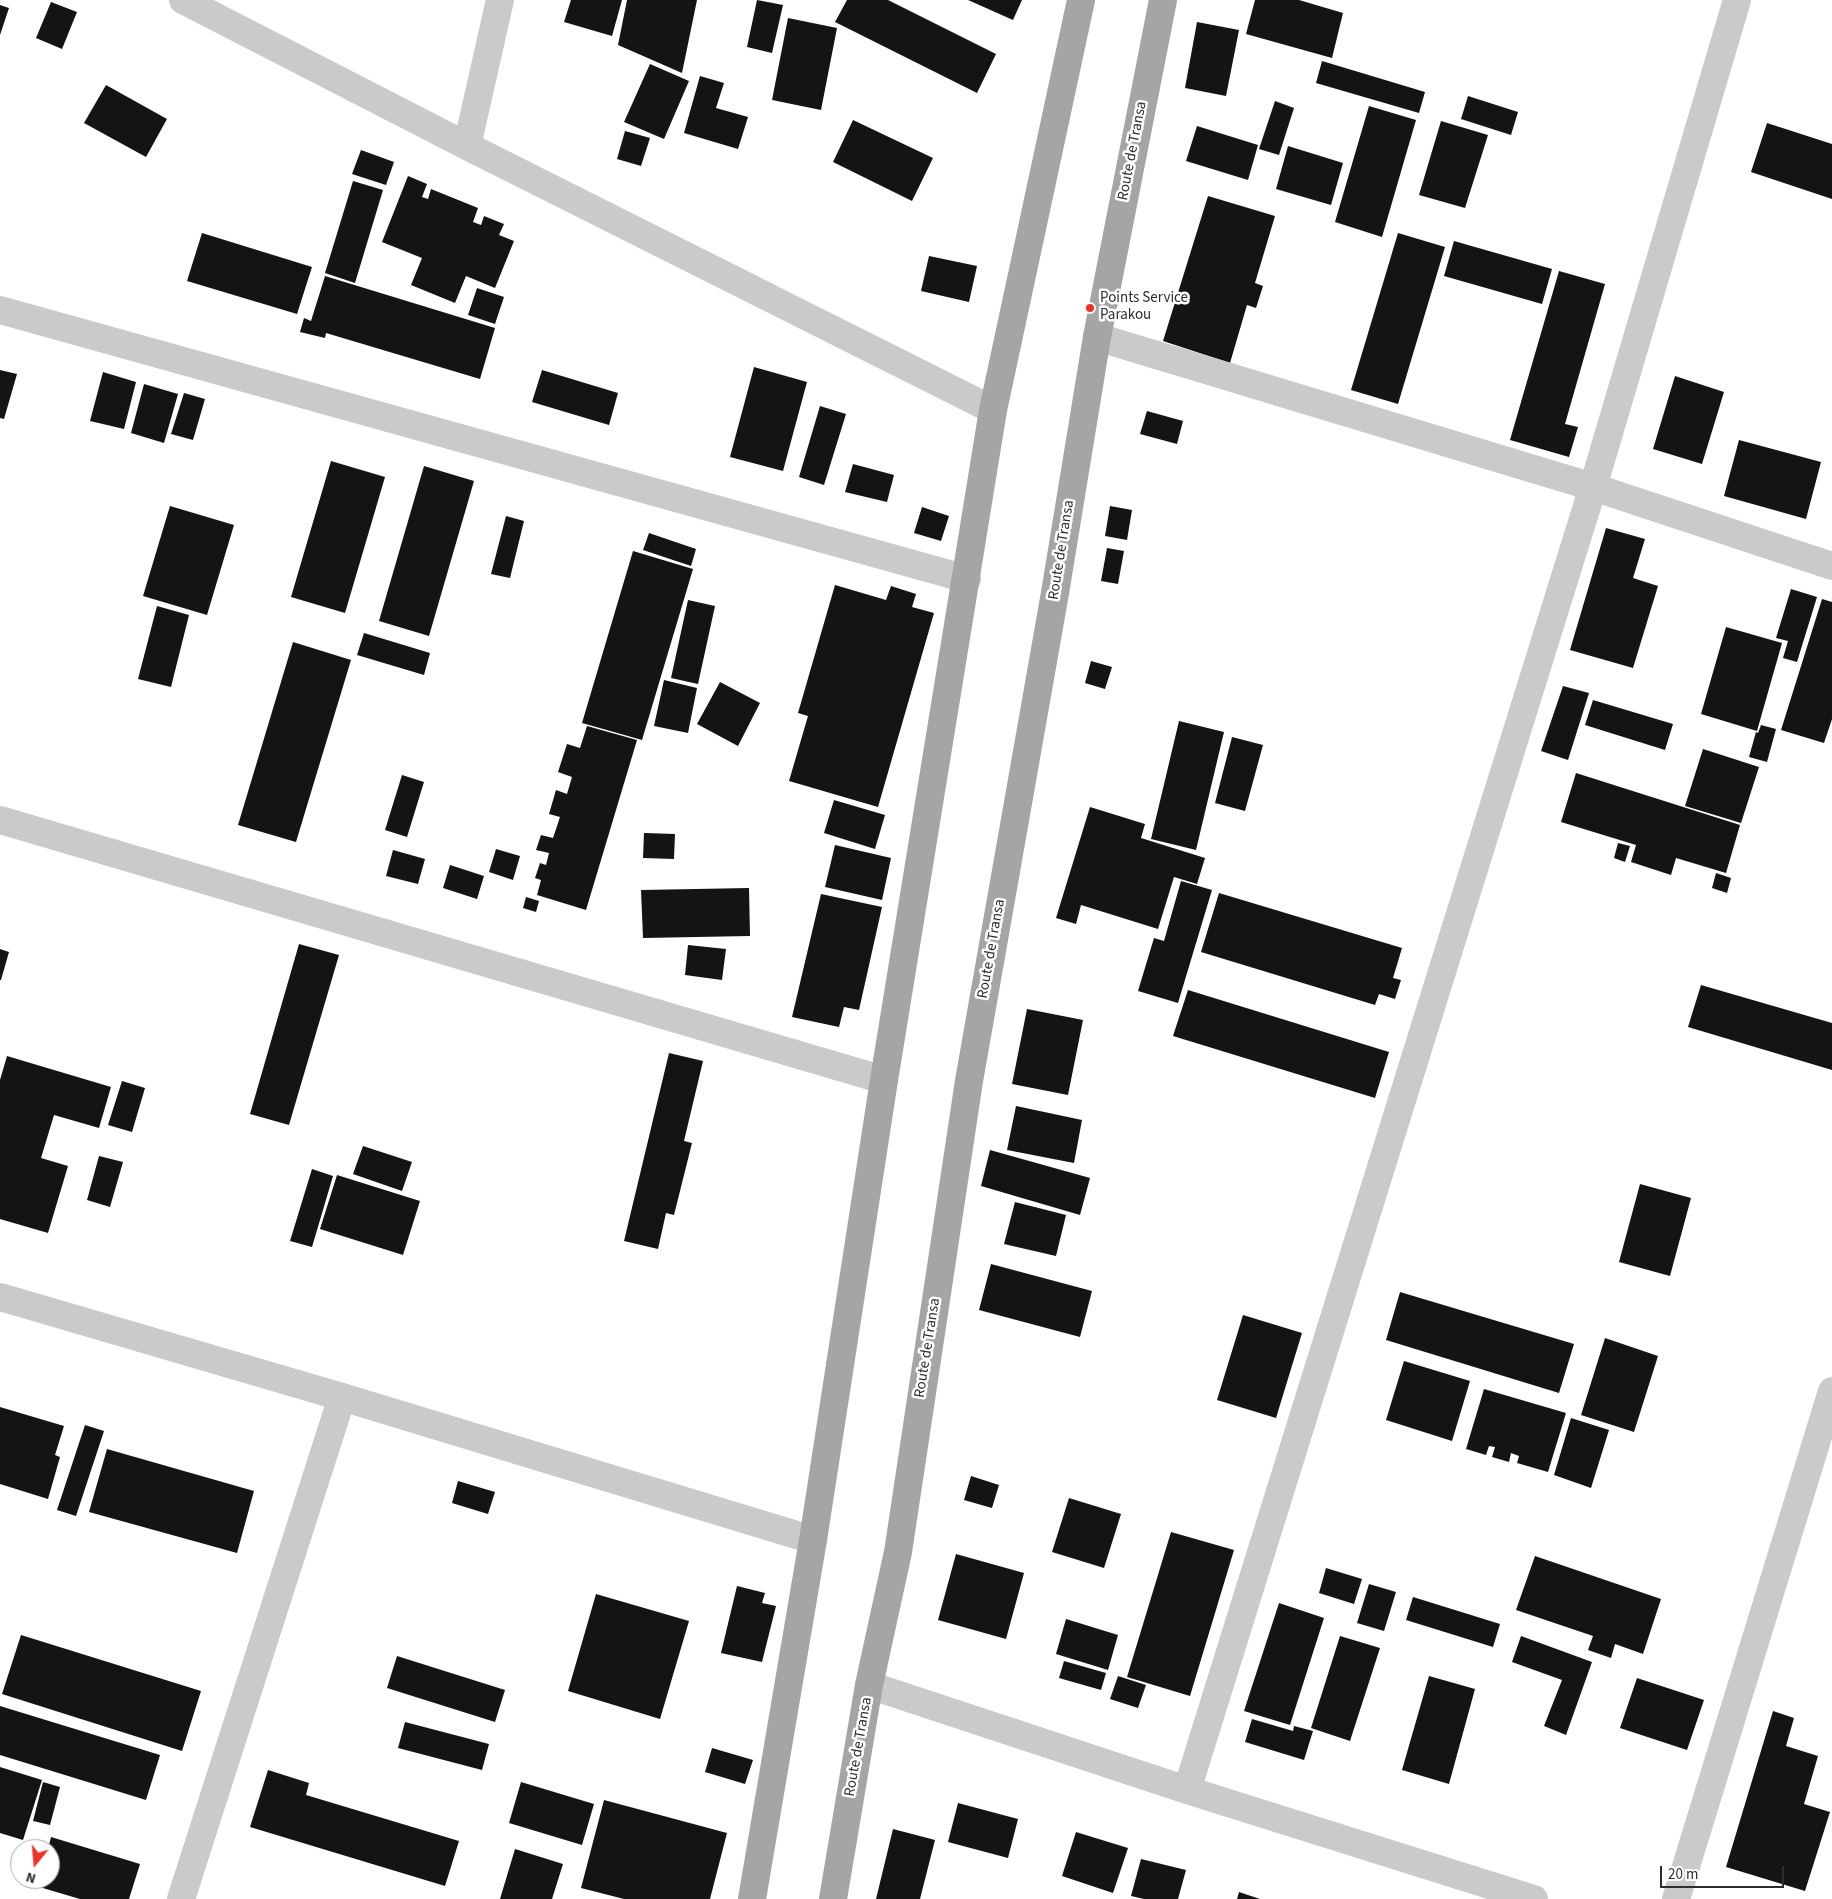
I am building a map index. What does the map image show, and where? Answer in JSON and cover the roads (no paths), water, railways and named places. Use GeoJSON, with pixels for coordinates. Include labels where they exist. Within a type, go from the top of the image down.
{"type":"FeatureCollection","features":[{"type":"Feature","properties":{"kind":"main road"},"geometry":{"type":"LineString","coordinates":[[752,1899],[813,1540],[884,1080],[993,410],[1081,0]]}},
{"type":"Feature","properties":{"kind":"main road","name":"Route de Transa"},"geometry":{"type":"LineString","coordinates":[[833,1899],[869,1685],[898,1552],[969,1080],[1056,593],[1097,337],[1163,0]]}},
{"type":"Feature","properties":{"kind":"street"},"geometry":{"type":"LineString","coordinates":[[183,0],[467,146],[993,410]]}},
{"type":"Feature","properties":{"kind":"street"},"geometry":{"type":"LineString","coordinates":[[467,146],[500,0]]}},
{"type":"Feature","properties":{"kind":"street"},"geometry":{"type":"LineString","coordinates":[[1187,1790],[1593,487],[1737,0]]}},
{"type":"Feature","properties":{"kind":"street"},"geometry":{"type":"LineString","coordinates":[[0,310],[967,579]]}},
{"type":"Feature","properties":{"kind":"street"},"geometry":{"type":"LineString","coordinates":[[1097,337],[1593,487],[1832,566]]}},
{"type":"Feature","properties":{"kind":"street"},"geometry":{"type":"LineString","coordinates":[[0,820],[884,1080]]}},
{"type":"Feature","properties":{"kind":"street"},"geometry":{"type":"LineString","coordinates":[[0,1297],[342,1397],[813,1540]]}},
{"type":"Feature","properties":{"kind":"street"},"geometry":{"type":"LineString","coordinates":[[1676,1899],[1832,1391]]}},
{"type":"Feature","properties":{"kind":"street"},"geometry":{"type":"LineString","coordinates":[[182,1899],[342,1397]]}},
{"type":"Feature","properties":{"kind":"street"},"geometry":{"type":"LineString","coordinates":[[869,1685],[1187,1790],[1534,1899]]}},
{"type":"Feature","properties":{"kind":"place","name":"Points Service Parakou"},"geometry":{"type":"Point","coordinates":[1090,308]}}]}
